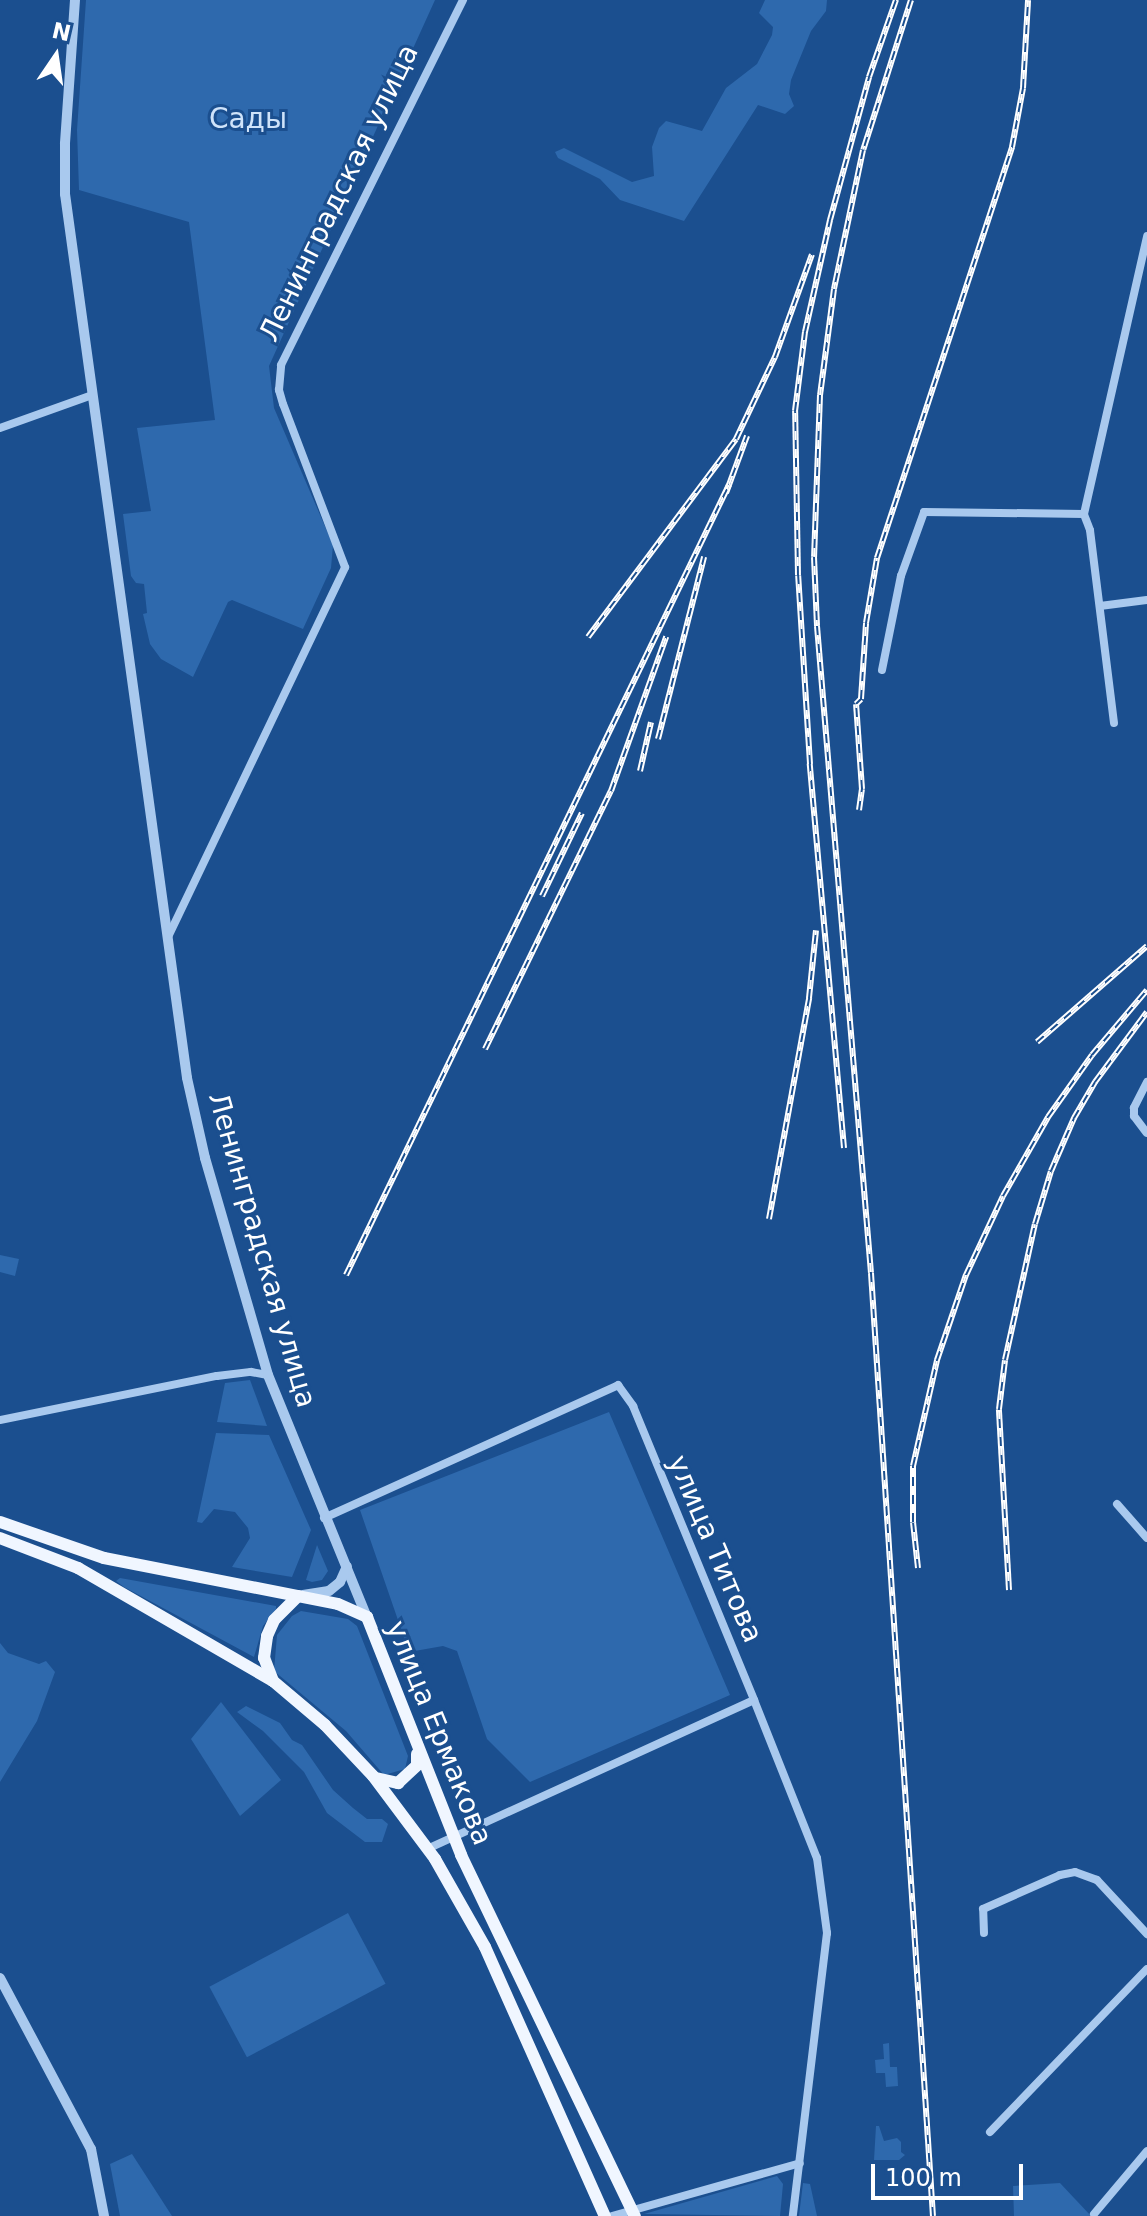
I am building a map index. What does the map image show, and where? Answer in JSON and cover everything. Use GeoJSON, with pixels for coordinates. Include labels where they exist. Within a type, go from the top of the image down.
{"type":"FeatureCollection","features":[{"type":"Feature","properties":{"kind":"main road","name":"улица Ермакова"},"geometry":{"type":"LineString","coordinates":[[0,1522],[104,1558],[338,1604],[367,1617],[454,1839],[633,2213]]}},
{"type":"Feature","properties":{"kind":"main road","name":"улица Ермакова"},"geometry":{"type":"LineString","coordinates":[[0,1538],[78,1568],[273,1681],[325,1725],[373,1776],[427,1849],[485,1947],[605,2216]]}},
{"type":"Feature","properties":{"kind":"main road"},"geometry":{"type":"LineString","coordinates":[[273,1681],[264,1658],[267,1636],[274,1620],[298,1596]]}},
{"type":"Feature","properties":{"kind":"main road"},"geometry":{"type":"LineString","coordinates":[[373,1776],[398,1783],[408,1778],[417,1765],[417,1744]]}},
{"type":"Feature","properties":{"kind":"street","name":"Ленинградская улица"},"geometry":{"type":"LineString","coordinates":[[75,0],[64,181],[187,1078],[205,1158],[268,1375],[367,1617]]}},
{"type":"Feature","properties":{"kind":"street","name":"Ленинградская улица"},"geometry":{"type":"LineString","coordinates":[[168,937],[345,567],[283,404],[279,390],[281,365],[463,0]]}},
{"type":"Feature","properties":{"kind":"street"},"geometry":{"type":"LineString","coordinates":[[1114,723],[1090,530],[1084,514],[1142,285],[1147,236]]}},
{"type":"Feature","properties":{"kind":"street"},"geometry":{"type":"LineString","coordinates":[[0,428],[92,395]]}},
{"type":"Feature","properties":{"kind":"street"},"geometry":{"type":"LineString","coordinates":[[882,670],[901,576],[924,512],[1084,514]]}},
{"type":"Feature","properties":{"kind":"street"},"geometry":{"type":"LineString","coordinates":[[1100,606],[1147,600]]}},
{"type":"Feature","properties":{"kind":"street"},"geometry":{"type":"LineString","coordinates":[[1147,1082],[1137,1098],[1134,1116],[1147,1133]]}},
{"type":"Feature","properties":{"kind":"street"},"geometry":{"type":"LineString","coordinates":[[0,1420],[217,1376],[251,1372],[268,1375]]}},
{"type":"Feature","properties":{"kind":"street","name":"улица Титова"},"geometry":{"type":"LineString","coordinates":[[324,1518],[618,1385],[633,1406],[754,1700]]}},
{"type":"Feature","properties":{"kind":"street"},"geometry":{"type":"LineString","coordinates":[[1117,1504],[1147,1538]]}},
{"type":"Feature","properties":{"kind":"street"},"geometry":{"type":"LineString","coordinates":[[298,1596],[329,1591],[340,1582],[347,1566]]}},
{"type":"Feature","properties":{"kind":"street"},"geometry":{"type":"LineString","coordinates":[[427,1849],[754,1700],[817,1858],[824,1903],[826,1961],[793,2216]]}},
{"type":"Feature","properties":{"kind":"street"},"geometry":{"type":"LineString","coordinates":[[984,1933],[983,1909],[1060,1875],[1075,1872],[1097,1880],[1147,1934]]}},
{"type":"Feature","properties":{"kind":"street"},"geometry":{"type":"LineString","coordinates":[[990,2132],[1147,1969]]}},
{"type":"Feature","properties":{"kind":"street"},"geometry":{"type":"LineString","coordinates":[[0,1978],[91,2149],[104,2216]]}},
{"type":"Feature","properties":{"kind":"street"},"geometry":{"type":"LineString","coordinates":[[1094,2214],[1147,2151]]}},
{"type":"Feature","properties":{"kind":"street"},"geometry":{"type":"LineString","coordinates":[[612,2216],[633,2213],[800,2163]]}},
{"type":"Feature","properties":{"kind":"green space","name":"Сады"},"geometry":{"type":"Polygon","coordinates":[[[86,0],[435,0],[269,366],[274,408],[333,545],[331,568],[303,629],[232,600],[228,602],[193,677],[161,659],[150,644],[143,614],[147,613],[144,584],[136,583],[131,576],[123,514],[151,511],[137,428],[215,420],[189,222],[79,190],[77,130],[86,0]]]}},
{"type":"Feature","properties":{"kind":"green space"},"geometry":{"type":"Polygon","coordinates":[[[765,0],[827,0],[826,11],[811,31],[791,80],[789,94],[794,106],[785,114],[758,105],[684,221],[620,200],[600,179],[558,158],[555,152],[564,148],[632,182],[654,176],[652,147],[659,128],[666,121],[702,131],[726,88],[757,64],[773,27],[759,13],[765,0]]]}},
{"type":"Feature","properties":{"kind":"green space"},"geometry":{"type":"Polygon","coordinates":[[[0,1255],[19,1259],[15,1276],[0,1272],[0,1255]]]}},
{"type":"Feature","properties":{"kind":"green space"},"geometry":{"type":"Polygon","coordinates":[[[250,1380],[267,1426],[217,1422],[225,1383],[250,1380]]]}},
{"type":"Feature","properties":{"kind":"green space"},"geometry":{"type":"Polygon","coordinates":[[[609,1412],[730,1695],[530,1782],[487,1739],[457,1651],[443,1646],[409,1652],[360,1510],[609,1412]]]}},
{"type":"Feature","properties":{"kind":"green space"},"geometry":{"type":"Polygon","coordinates":[[[216,1433],[269,1435],[311,1530],[292,1577],[232,1567],[250,1538],[248,1528],[235,1512],[214,1509],[202,1523],[197,1522],[216,1433]]]}},
{"type":"Feature","properties":{"kind":"green space"},"geometry":{"type":"Polygon","coordinates":[[[317,1545],[328,1571],[322,1580],[312,1582],[306,1580],[317,1545]]]}},
{"type":"Feature","properties":{"kind":"green space"},"geometry":{"type":"Polygon","coordinates":[[[120,1578],[276,1606],[276,1609],[263,1626],[254,1657],[124,1587],[116,1581],[120,1578]]]}},
{"type":"Feature","properties":{"kind":"green space"},"geometry":{"type":"Polygon","coordinates":[[[301,1611],[348,1619],[357,1626],[408,1756],[405,1769],[384,1775],[346,1731],[274,1671],[277,1635],[292,1616],[301,1611]]]}},
{"type":"Feature","properties":{"kind":"green space"},"geometry":{"type":"Polygon","coordinates":[[[0,1643],[8,1653],[39,1664],[46,1661],[55,1672],[37,1721],[0,1782],[0,1643]]]}},
{"type":"Feature","properties":{"kind":"green space"},"geometry":{"type":"Polygon","coordinates":[[[221,1702],[281,1780],[240,1816],[191,1739],[221,1702]]]}},
{"type":"Feature","properties":{"kind":"green space"},"geometry":{"type":"Polygon","coordinates":[[[246,1706],[280,1723],[292,1740],[302,1745],[333,1790],[353,1808],[367,1819],[382,1819],[388,1824],[382,1842],[365,1842],[327,1813],[304,1772],[263,1731],[237,1712],[246,1706]]]}},
{"type":"Feature","properties":{"kind":"green space"},"geometry":{"type":"Polygon","coordinates":[[[348,1913],[386,1984],[247,2057],[209,1987],[348,1913]]]}},
{"type":"Feature","properties":{"kind":"green space"},"geometry":{"type":"Polygon","coordinates":[[[889,2043],[890,2067],[897,2067],[898,2086],[886,2087],[885,2073],[876,2073],[875,2060],[884,2059],[883,2044],[889,2043]]]}},
{"type":"Feature","properties":{"kind":"green space"},"geometry":{"type":"Polygon","coordinates":[[[876,2126],[879,2126],[884,2141],[897,2138],[901,2142],[901,2152],[905,2155],[899,2160],[874,2160],[876,2126]]]}},
{"type":"Feature","properties":{"kind":"green space"},"geometry":{"type":"Polygon","coordinates":[[[132,2154],[172,2216],[120,2216],[110,2164],[132,2154]]]}},
{"type":"Feature","properties":{"kind":"green space"},"geometry":{"type":"Polygon","coordinates":[[[777,2176],[783,2184],[780,2216],[644,2214],[777,2176]]]}},
{"type":"Feature","properties":{"kind":"green space"},"geometry":{"type":"Polygon","coordinates":[[[803,2183],[810,2184],[817,2216],[799,2216],[803,2183]]]}},
{"type":"Feature","properties":{"kind":"green space"},"geometry":{"type":"Polygon","coordinates":[[[1060,2183],[1091,2216],[1014,2216],[1013,2186],[1060,2183]]]}},
{"type":"Feature","properties":{"kind":"railway"},"geometry":{"type":"LineString","coordinates":[[844,1148],[810,764],[798,575],[795,411],[805,332],[830,220],[869,77],[896,0]]}},
{"type":"Feature","properties":{"kind":"railway"},"geometry":{"type":"LineString","coordinates":[[911,0],[863,150],[834,289],[820,395],[814,557],[817,626],[871,1273],[933,2216]]}},
{"type":"Feature","properties":{"kind":"railway"},"geometry":{"type":"LineString","coordinates":[[859,810],[862,789],[856,704],[861,699],[866,623],[877,558],[1012,147],[1023,88],[1028,0]]}},
{"type":"Feature","properties":{"kind":"railway"},"geometry":{"type":"LineString","coordinates":[[588,637],[736,439],[775,357],[812,254]]}},
{"type":"Feature","properties":{"kind":"railway"},"geometry":{"type":"LineString","coordinates":[[726,493],[747,436]]}},
{"type":"Feature","properties":{"kind":"railway"},"geometry":{"type":"LineString","coordinates":[[346,1275],[729,485]]}},
{"type":"Feature","properties":{"kind":"railway"},"geometry":{"type":"LineString","coordinates":[[658,739],[704,557]]}},
{"type":"Feature","properties":{"kind":"railway"},"geometry":{"type":"LineString","coordinates":[[485,1049],[611,791],[666,637]]}},
{"type":"Feature","properties":{"kind":"railway"},"geometry":{"type":"LineString","coordinates":[[640,771],[651,722]]}},
{"type":"Feature","properties":{"kind":"railway"},"geometry":{"type":"LineString","coordinates":[[542,896],[582,813]]}},
{"type":"Feature","properties":{"kind":"railway"},"geometry":{"type":"LineString","coordinates":[[769,1219],[809,998],[816,930]]}},
{"type":"Feature","properties":{"kind":"railway"},"geometry":{"type":"LineString","coordinates":[[1037,1042],[1147,946]]}},
{"type":"Feature","properties":{"kind":"railway"},"geometry":{"type":"LineString","coordinates":[[918,1568],[913,1522],[913,1466],[937,1360],[966,1275],[1003,1196],[1048,1117],[1092,1055],[1147,990]]}},
{"type":"Feature","properties":{"kind":"railway"},"geometry":{"type":"LineString","coordinates":[[1009,1590],[999,1409],[1005,1360],[1035,1224],[1051,1171],[1074,1118],[1095,1082],[1147,1012]]}}]}
